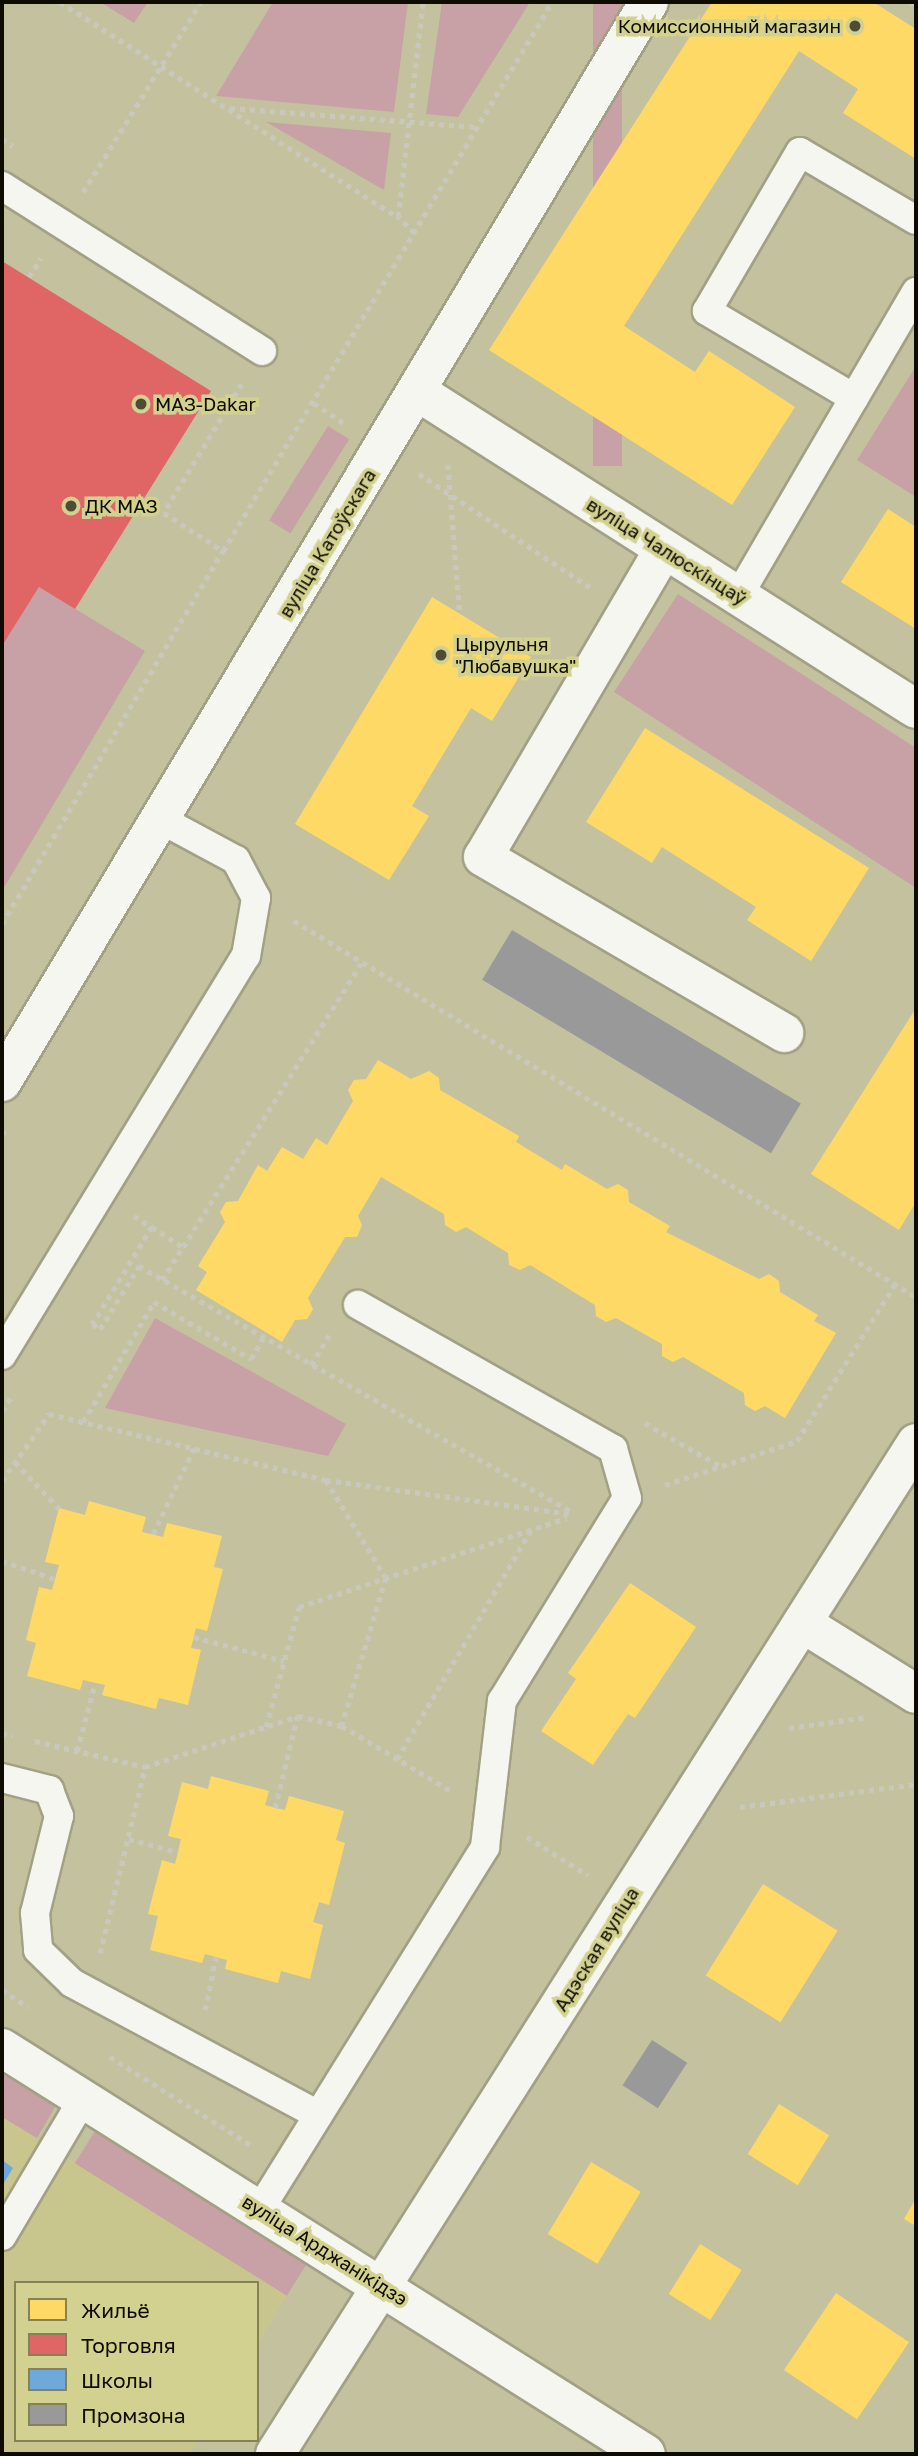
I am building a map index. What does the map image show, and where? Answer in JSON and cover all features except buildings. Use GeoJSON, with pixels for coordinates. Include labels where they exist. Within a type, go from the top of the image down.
{"type":"FeatureCollection","features":[{"type":"Feature","properties":{"kind":"street","name":"вуліца Катоўскага"},"geometry":{"type":"LineString","coordinates":[[2,1082],[384,449],[428,399],[649,2]]}},
{"type":"Feature","properties":{"kind":"street","name":"вуліца Чалюскінцаў"},"geometry":{"type":"LineString","coordinates":[[428,399],[916,709]]}},
{"type":"Feature","properties":{"kind":"street"},"geometry":{"type":"LineString","coordinates":[[664,549],[483,857],[784,1033]]}},
{"type":"Feature","properties":{"kind":"street","name":"Адэская вуліца"},"geometry":{"type":"LineString","coordinates":[[275,2454],[916,1443]]}},
{"type":"Feature","properties":{"kind":"street"},"geometry":{"type":"LineString","coordinates":[[802,1623],[916,1694]]}},
{"type":"Feature","properties":{"kind":"street","name":"вуліца Арджанікідзэ"},"geometry":{"type":"LineString","coordinates":[[2,2048],[646,2454]]}},
{"type":"Feature","properties":{"kind":"lane"},"geometry":{"type":"LineString","coordinates":[[854,398],[707,311],[800,152],[916,220]]}},
{"type":"Feature","properties":{"kind":"lane"},"geometry":{"type":"LineString","coordinates":[[2,186],[262,351]]}},
{"type":"Feature","properties":{"kind":"lane"},"geometry":{"type":"LineString","coordinates":[[743,588],[916,292]]}},
{"type":"Feature","properties":{"kind":"lane"},"geometry":{"type":"LineString","coordinates":[[2,1355],[246,956],[256,898],[236,860],[160,819]]}},
{"type":"Feature","properties":{"kind":"lane"},"geometry":{"type":"LineString","coordinates":[[260,2209],[485,1847],[502,1701],[627,1498],[613,1449],[358,1305]]}},
{"type":"Feature","properties":{"kind":"lane"},"geometry":{"type":"LineString","coordinates":[[2,1778],[49,1790],[59,1816],[35,1913],[38,1950],[72,1983],[318,2115]]}},
{"type":"Feature","properties":{"kind":"lane"},"geometry":{"type":"LineString","coordinates":[[2,2236],[83,2099]]}},
{"type":"Feature","properties":{"kind":"path"},"geometry":{"type":"LineString","coordinates":[[60,2],[398,217],[414,233]]}},
{"type":"Feature","properties":{"kind":"path"},"geometry":{"type":"LineString","coordinates":[[117,138],[201,2]]}},
{"type":"Feature","properties":{"kind":"path"},"geometry":{"type":"LineString","coordinates":[[398,217],[423,2]]}},
{"type":"Feature","properties":{"kind":"path"},"geometry":{"type":"LineString","coordinates":[[2,923],[552,2]]}},
{"type":"Feature","properties":{"kind":"path"},"geometry":{"type":"LineString","coordinates":[[910,2],[916,6]]}},
{"type":"Feature","properties":{"kind":"path"},"geometry":{"type":"LineString","coordinates":[[228,108],[477,127]]}},
{"type":"Feature","properties":{"kind":"path"},"geometry":{"type":"LineString","coordinates":[[29,277],[45,252]]}},
{"type":"Feature","properties":{"kind":"path"},"geometry":{"type":"LineString","coordinates":[[428,399],[452,494],[460,614]]}},
{"type":"Feature","properties":{"kind":"path"},"geometry":{"type":"LineString","coordinates":[[314,403],[627,612]]}},
{"type":"Feature","properties":{"kind":"path"},"geometry":{"type":"LineString","coordinates":[[197,458],[164,513],[223,551]]}},
{"type":"Feature","properties":{"kind":"path"},"geometry":{"type":"LineString","coordinates":[[256,898],[916,1297]]}},
{"type":"Feature","properties":{"kind":"path"},"geometry":{"type":"LineString","coordinates":[[162,1280],[362,962]]}},
{"type":"Feature","properties":{"kind":"path"},"geometry":{"type":"LineString","coordinates":[[124,1211],[183,1247]]}},
{"type":"Feature","properties":{"kind":"path"},"geometry":{"type":"LineString","coordinates":[[2,1480],[49,1414],[326,1480],[576,1515],[139,1266],[100,1329],[93,1324],[152,1227]]}},
{"type":"Feature","properties":{"kind":"path"},"geometry":{"type":"LineString","coordinates":[[83,1422],[154,1302],[251,1359],[263,1338]]}},
{"type":"Feature","properties":{"kind":"path"},"geometry":{"type":"LineString","coordinates":[[153,1534],[194,1448]]}},
{"type":"Feature","properties":{"kind":"path"},"geometry":{"type":"LineString","coordinates":[[15,1462],[59,1508]]}},
{"type":"Feature","properties":{"kind":"path"},"geometry":{"type":"LineString","coordinates":[[326,1480],[386,1578],[342,1726]]}},
{"type":"Feature","properties":{"kind":"path"},"geometry":{"type":"LineString","coordinates":[[397,1759],[532,1530]]}},
{"type":"Feature","properties":{"kind":"path"},"geometry":{"type":"LineString","coordinates":[[2,1561],[55,1579]]}},
{"type":"Feature","properties":{"kind":"path"},"geometry":{"type":"LineString","coordinates":[[194,1637],[284,1661]]}},
{"type":"Feature","properties":{"kind":"path"},"geometry":{"type":"LineString","coordinates":[[77,1751],[95,1683]]}},
{"type":"Feature","properties":{"kind":"path"},"geometry":{"type":"LineString","coordinates":[[2,1733],[145,1767],[298,1716],[342,1726],[489,1813],[627,1900]]}},
{"type":"Feature","properties":{"kind":"path"},"geometry":{"type":"LineString","coordinates":[[275,1808],[298,1716]]}},
{"type":"Feature","properties":{"kind":"path"},"geometry":{"type":"LineString","coordinates":[[731,1736],[870,1717]]}},
{"type":"Feature","properties":{"kind":"path"},"geometry":{"type":"LineString","coordinates":[[111,1961],[100,1954],[145,1767]]}},
{"type":"Feature","properties":{"kind":"path"},"geometry":{"type":"LineString","coordinates":[[681,1814],[916,1784]]}},
{"type":"Feature","properties":{"kind":"path"},"geometry":{"type":"LineString","coordinates":[[129,1839],[177,1852]]}},
{"type":"Feature","properties":{"kind":"path"},"geometry":{"type":"LineString","coordinates":[[192,2008],[204,2014],[216,1956]]}},
{"type":"Feature","properties":{"kind":"shaded area"},"geometry":{"type":"Polygon","coordinates":[[[100,2],[148,2],[134,23],[100,2]]]}},
{"type":"Feature","properties":{"kind":"shaded area"},"geometry":{"type":"Polygon","coordinates":[[[273,2],[408,2],[394,112],[216,96],[273,2]]]}},
{"type":"Feature","properties":{"kind":"shaded area"},"geometry":{"type":"Polygon","coordinates":[[[442,2],[530,2],[458,117],[426,114],[442,2]]]}},
{"type":"Feature","properties":{"kind":"shaded area"},"geometry":{"type":"Polygon","coordinates":[[[593,2],[622,2],[622,466],[593,466],[593,2]]]}},
{"type":"Feature","properties":{"kind":"shaded area"},"geometry":{"type":"Polygon","coordinates":[[[266,122],[391,133],[384,190],[266,122]]]}},
{"type":"Feature","properties":{"kind":"shaded area"},"geometry":{"type":"Polygon","coordinates":[[[916,366],[916,497],[857,460],[916,366]]]}},
{"type":"Feature","properties":{"kind":"shaded area"},"geometry":{"type":"Polygon","coordinates":[[[328,426],[349,439],[290,533],[269,520],[328,426]]]}},
{"type":"Feature","properties":{"kind":"shaded area"},"geometry":{"type":"Polygon","coordinates":[[[39,587],[145,651],[2,891],[2,646],[39,587]]]}},
{"type":"Feature","properties":{"kind":"shaded area"},"geometry":{"type":"Polygon","coordinates":[[[678,594],[916,748],[916,888],[614,692],[678,594]]]}},
{"type":"Feature","properties":{"kind":"shaded area"},"geometry":{"type":"Polygon","coordinates":[[[155,1318],[346,1424],[328,1456],[105,1408],[155,1318]]]}},
{"type":"Feature","properties":{"kind":"shaded area"},"geometry":{"type":"Polygon","coordinates":[[[2,2071],[57,2104],[37,2138],[2,2117],[2,2071]]]}},
{"type":"Feature","properties":{"kind":"shaded area"},"geometry":{"type":"Polygon","coordinates":[[[2,2117],[288,2294],[259,2342],[259,2281],[14,2281],[14,2442],[198,2442],[190,2454],[2,2454],[2,2117]]]}},
{"type":"Feature","properties":{"kind":"shaded area"},"geometry":{"type":"Polygon","coordinates":[[[95,2131],[307,2263],[287,2296],[75,2163],[95,2131]]]}},
{"type":"Feature","properties":{"kind":"place","name":"Комиссионный магазин"},"geometry":{"type":"Point","coordinates":[855,26]}},
{"type":"Feature","properties":{"kind":"place","name":"МАЗ-Dakar"},"geometry":{"type":"Point","coordinates":[141,404]}},
{"type":"Feature","properties":{"kind":"place","name":"ДК МАЗ"},"geometry":{"type":"Point","coordinates":[71,506]}},
{"type":"Feature","properties":{"kind":"place","name":"Цырульня \"Любавушка\""},"geometry":{"type":"Point","coordinates":[441,655]}}]}
